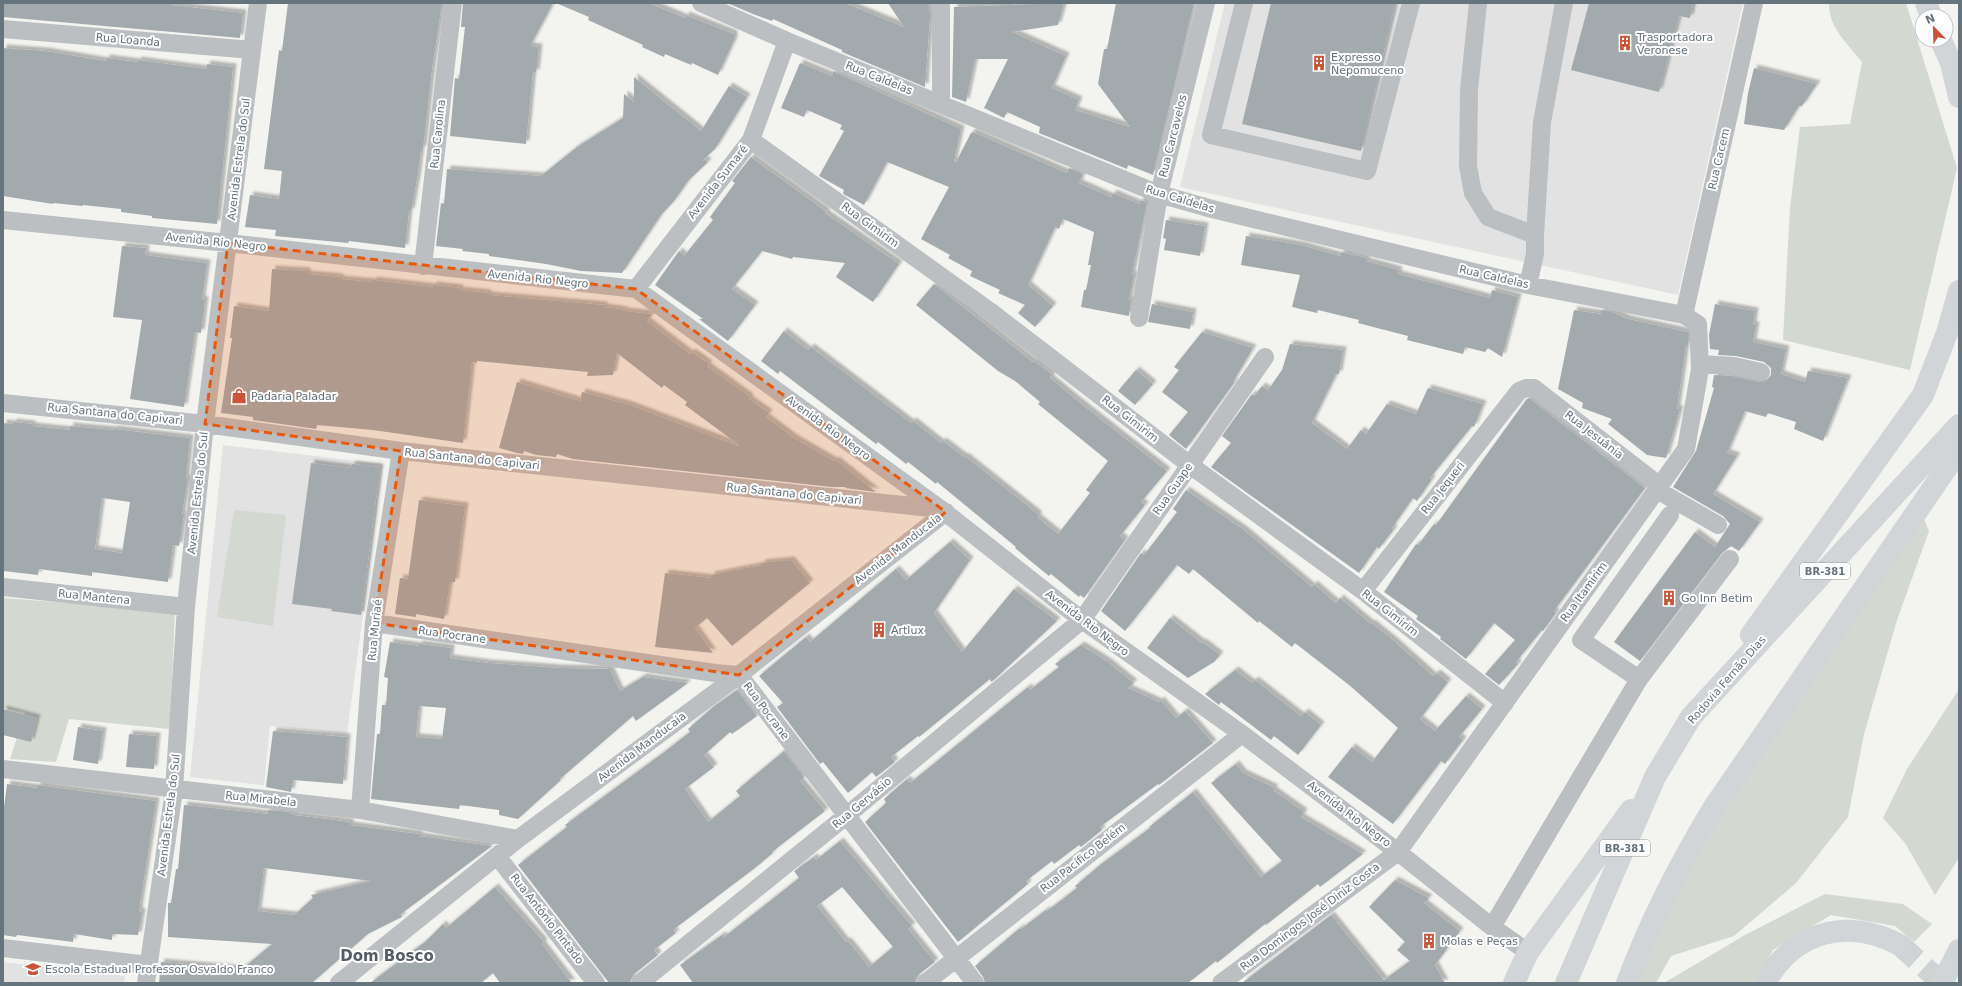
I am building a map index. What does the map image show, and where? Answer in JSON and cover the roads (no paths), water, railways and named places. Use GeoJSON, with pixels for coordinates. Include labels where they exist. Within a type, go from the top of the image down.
{"type":"FeatureCollection","features":[{"type":"Feature","properties":{"kind":"main road"},"geometry":{"type":"LineString","coordinates":[[1944,48],[1951,63],[1959,97]]}},
{"type":"Feature","properties":{"kind":"main road"},"geometry":{"type":"LineString","coordinates":[[1691,717],[1923,395],[1947,333],[1959,291]]}},
{"type":"Feature","properties":{"kind":"main road","name":"Rodovia Fernão Dias"},"geometry":{"type":"LineString","coordinates":[[1566,983],[1655,777],[1691,717],[1959,425]]}},
{"type":"Feature","properties":{"kind":"main road"},"geometry":{"type":"LineString","coordinates":[[1627,983],[1661,904],[1679,868],[1710,813],[1959,450]]}},
{"type":"Feature","properties":{"kind":"main road","name":"BR-381"},"geometry":{"type":"LineString","coordinates":[[1514,983],[1528,952],[1655,777]]}},
{"type":"Feature","properties":{"kind":"main road"},"geometry":{"type":"LineString","coordinates":[[1765,983],[1772,971],[1786,954],[1805,941],[1818,935],[1832,932],[1860,931],[1887,938],[1900,945]]}},
{"type":"Feature","properties":{"kind":"main road"},"geometry":{"type":"LineString","coordinates":[[1942,983],[1959,950]]}},
{"type":"Feature","properties":{"kind":"street","name":"Avenida Estrela do Sul"},"geometry":{"type":"LineString","coordinates":[[146,983],[174,790],[186,606],[205,424],[258,3]]}},
{"type":"Feature","properties":{"kind":"street","name":"Rua Carolina"},"geometry":{"type":"LineString","coordinates":[[423,266],[453,3]]}},
{"type":"Feature","properties":{"kind":"street","name":"Rua Caldelas"},"geometry":{"type":"LineString","coordinates":[[701,3],[787,41],[941,103],[1159,194],[1212,209],[1528,285],[1684,315]]}},
{"type":"Feature","properties":{"kind":"street"},"geometry":{"type":"LineString","coordinates":[[941,103],[942,3]]}},
{"type":"Feature","properties":{"kind":"street","name":"Rua Carcavelos"},"geometry":{"type":"LineString","coordinates":[[1139,318],[1159,194],[1206,3]]}},
{"type":"Feature","properties":{"kind":"street"},"geometry":{"type":"LineString","coordinates":[[1244,3],[1211,135],[1368,171],[1411,3]]}},
{"type":"Feature","properties":{"kind":"street"},"geometry":{"type":"LineString","coordinates":[[1478,3],[1469,90],[1468,166],[1473,193],[1488,217],[1535,235]]}},
{"type":"Feature","properties":{"kind":"street"},"geometry":{"type":"LineString","coordinates":[[1528,285],[1535,254],[1542,122],[1564,3]]}},
{"type":"Feature","properties":{"kind":"street","name":"Rua Cacem"},"geometry":{"type":"LineString","coordinates":[[1684,315],[1754,3]]}},
{"type":"Feature","properties":{"kind":"street","name":"Rua Loanda"},"geometry":{"type":"LineString","coordinates":[[3,29],[252,50]]}},
{"type":"Feature","properties":{"kind":"street","name":"Avenida Sumaré"},"geometry":{"type":"LineString","coordinates":[[636,290],[751,140],[787,41]]}},
{"type":"Feature","properties":{"kind":"street","name":"Rua Gimirim"},"geometry":{"type":"LineString","coordinates":[[751,140],[991,312],[1190,465],[1363,591],[1505,703]]}},
{"type":"Feature","properties":{"kind":"street","name":"Avenida Rio Negro"},"geometry":{"type":"LineString","coordinates":[[3,220],[228,242],[636,290],[944,511],[1082,620],[1242,734],[1528,952]]}},
{"type":"Feature","properties":{"kind":"street","name":"Rua Itamirim"},"geometry":{"type":"LineString","coordinates":[[1398,852],[1686,449],[1696,403],[1700,364],[1698,324],[1684,315]]}},
{"type":"Feature","properties":{"kind":"street","name":"Rua Guape"},"geometry":{"type":"LineString","coordinates":[[1082,620],[1266,357]]}},
{"type":"Feature","properties":{"kind":"street"},"geometry":{"type":"LineString","coordinates":[[1700,364],[1734,366],[1761,372]]}},
{"type":"Feature","properties":{"kind":"street","name":"Rua Jesuânia"},"geometry":{"type":"LineString","coordinates":[[1526,388],[1534,388],[1659,488],[1718,525]]}},
{"type":"Feature","properties":{"kind":"street","name":"Rua Jequeri"},"geometry":{"type":"LineString","coordinates":[[1363,591],[1519,392],[1526,388]]}},
{"type":"Feature","properties":{"kind":"street","name":"Rua Santana do Capivari"},"geometry":{"type":"LineString","coordinates":[[3,403],[205,424],[401,451],[944,511]]}},
{"type":"Feature","properties":{"kind":"street","name":"Rua Muriaé"},"geometry":{"type":"LineString","coordinates":[[360,810],[374,623],[401,451]]}},
{"type":"Feature","properties":{"kind":"street","name":"Avenida Manducaia"},"geometry":{"type":"LineString","coordinates":[[339,983],[497,856],[739,675],[944,511]]}},
{"type":"Feature","properties":{"kind":"street"},"geometry":{"type":"LineString","coordinates":[[1639,679],[1581,640],[1670,515]]}},
{"type":"Feature","properties":{"kind":"street"},"geometry":{"type":"LineString","coordinates":[[1492,926],[1639,679],[1730,559]]}},
{"type":"Feature","properties":{"kind":"street","name":"Rua Mantena"},"geometry":{"type":"LineString","coordinates":[[3,587],[186,606]]}},
{"type":"Feature","properties":{"kind":"street","name":"Rua Gervásio"},"geometry":{"type":"LineString","coordinates":[[640,983],[846,816],[1082,620]]}},
{"type":"Feature","properties":{"kind":"street","name":"Rua Pocrane"},"geometry":{"type":"LineString","coordinates":[[374,623],[714,673],[739,675],[975,983]]}},
{"type":"Feature","properties":{"kind":"street","name":"Rua Pacífico Belém"},"geometry":{"type":"LineString","coordinates":[[925,983],[1242,734]]}},
{"type":"Feature","properties":{"kind":"street","name":"Rua Mirabela"},"geometry":{"type":"LineString","coordinates":[[3,769],[174,790],[360,810],[518,840]]}},
{"type":"Feature","properties":{"kind":"street","name":"Rua Domingos José Diniz Costa"},"geometry":{"type":"LineString","coordinates":[[1221,983],[1398,852]]}},
{"type":"Feature","properties":{"kind":"street","name":"Rua Antônio Pintado"},"geometry":{"type":"LineString","coordinates":[[497,856],[596,983]]}},
{"type":"Feature","properties":{"kind":"street"},"geometry":{"type":"LineString","coordinates":[[3,948],[148,964]]}},
{"type":"Feature","properties":{"kind":"tunnel"},"geometry":{"type":"LineString","coordinates":[[1900,945],[1942,983]]}},
{"type":"Feature","properties":{"kind":"place","name":"Trasportadora Veronese"},"geometry":{"type":"Point","coordinates":[1625,43]}},
{"type":"Feature","properties":{"kind":"place","name":"Expresso Nepomuceno"},"geometry":{"type":"Point","coordinates":[1319,63]}},
{"type":"Feature","properties":{"kind":"place","name":"Padaria Paladar"},"geometry":{"type":"Point","coordinates":[239,396]}},
{"type":"Feature","properties":{"kind":"place","name":"Go Inn Betim"},"geometry":{"type":"Point","coordinates":[1669,598]}},
{"type":"Feature","properties":{"kind":"place","name":"Artlux"},"geometry":{"type":"Point","coordinates":[879,630]}},
{"type":"Feature","properties":{"kind":"place","name":"Molas e Peças"},"geometry":{"type":"Point","coordinates":[1429,941]}},
{"type":"Feature","properties":{"kind":"place","name":"Escola Estadual Professor Osvaldo Franco"},"geometry":{"type":"Point","coordinates":[33,969]}},
{"type":"Feature","properties":{"kind":"district","name":"Dom Bosco"},"geometry":{"type":"Point","coordinates":[387,956]}}]}
